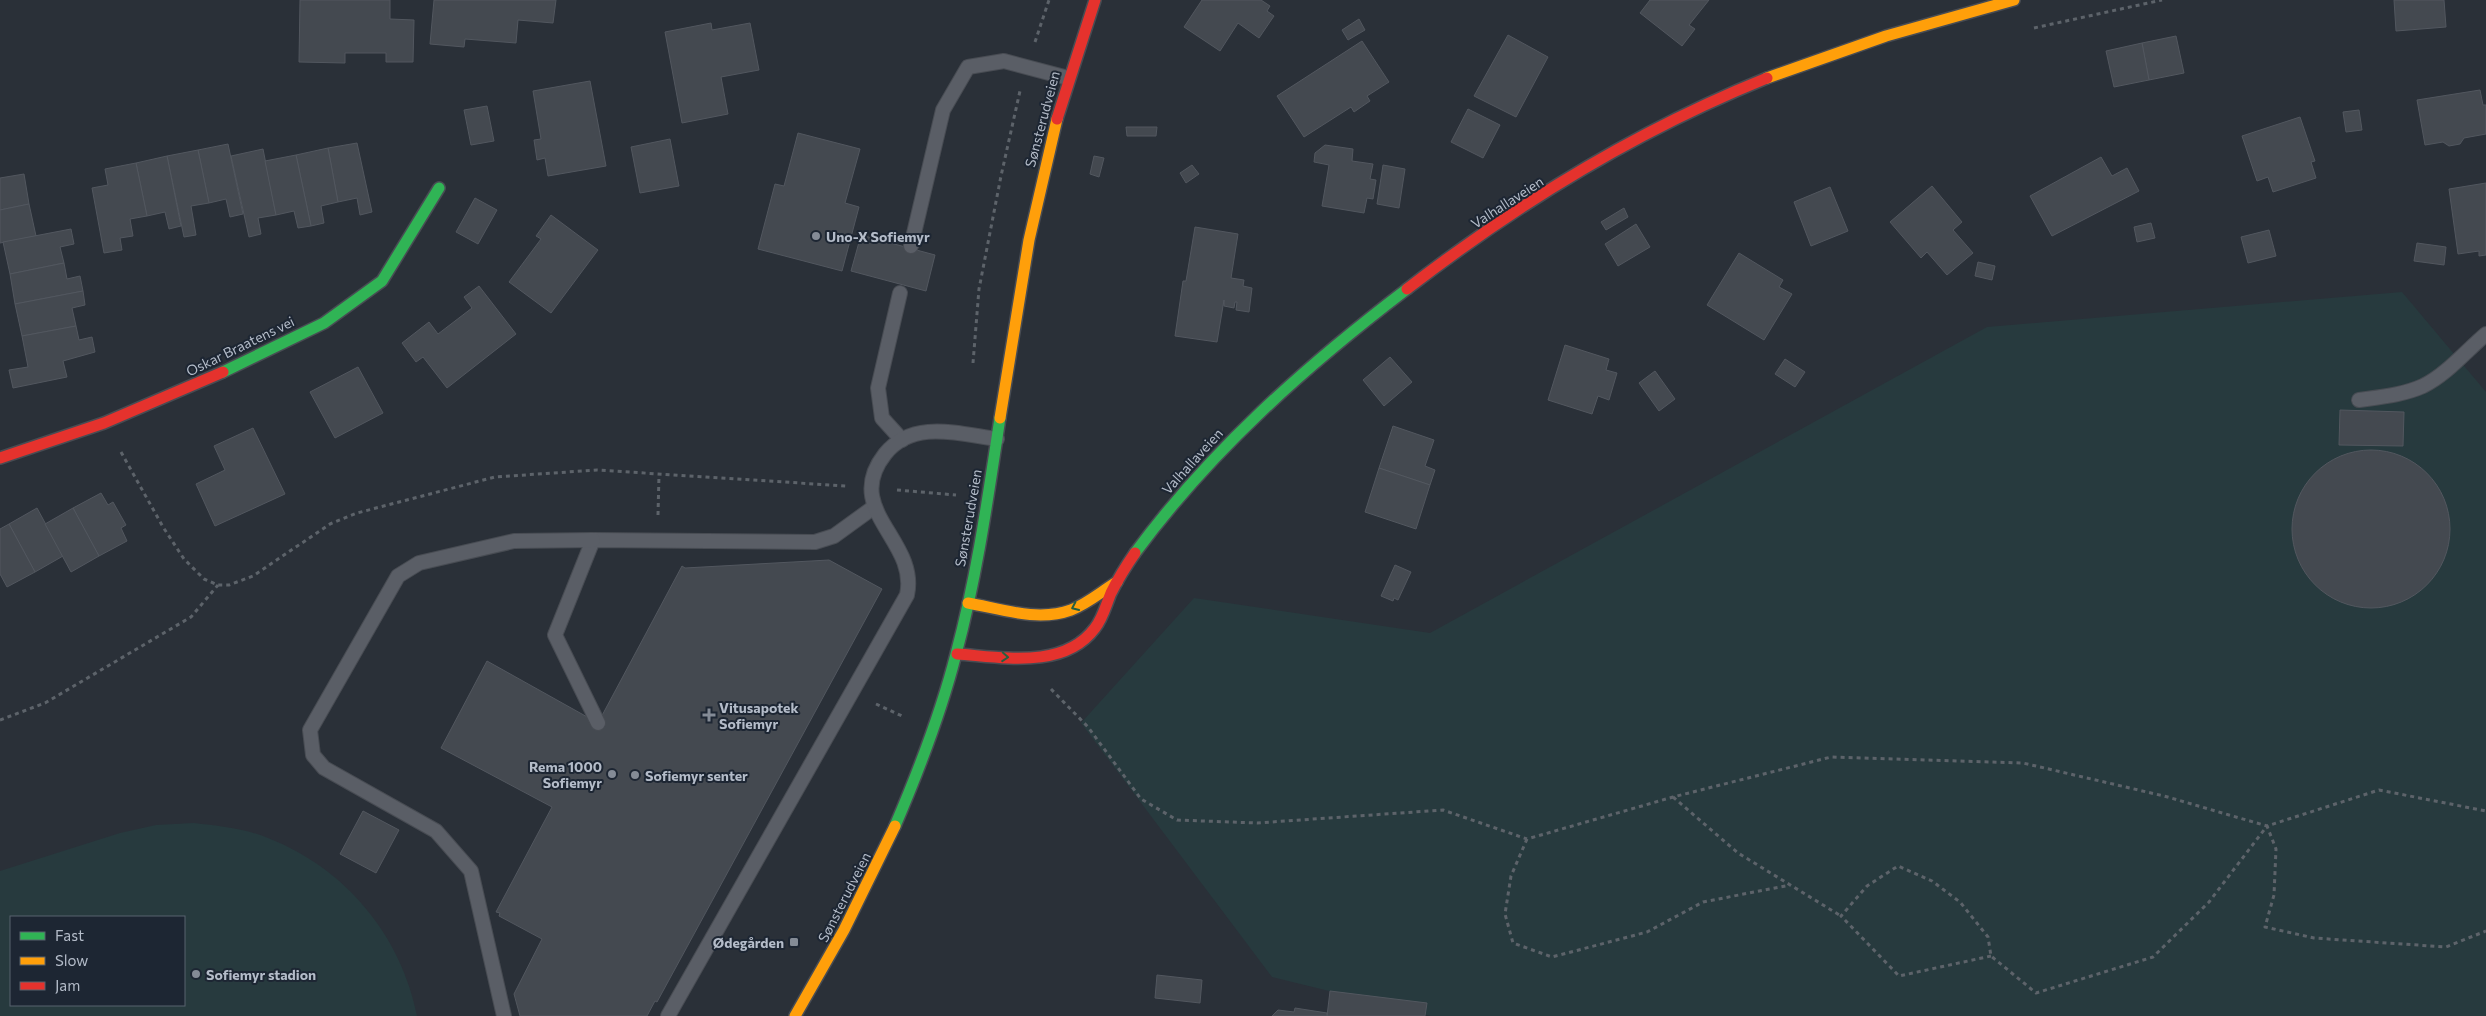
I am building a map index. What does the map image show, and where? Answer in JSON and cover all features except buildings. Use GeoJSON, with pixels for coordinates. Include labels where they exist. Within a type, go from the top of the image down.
{"type":"FeatureCollection","features":[{"type":"Feature","properties":{"kind":"street","name":"Sønsterudveien"},"geometry":{"type":"LineString","coordinates":[[795,1016],[845,931],[880,859],[926,747],[957,654],[968,603],[1042,175],[1068,78],[1095,0]]}},
{"type":"Feature","properties":{"kind":"street","name":"Valhallaveien"},"geometry":{"type":"LineString","coordinates":[[957,654],[1020,658],[1046,656],[1064,651],[1083,640],[1101,624],[1117,582],[1154,528],[1199,473],[1302,374],[1384,305],[1538,199],[1662,128],[1758,82],[1907,30],[2014,0]]}},
{"type":"Feature","properties":{"kind":"street","name":"Oskar Braatens vei"},"geometry":{"type":"LineString","coordinates":[[0,458],[104,423],[220,374],[324,323],[382,281],[439,188]]}},
{"type":"Feature","properties":{"kind":"street","name":"Valhallaveien"},"geometry":{"type":"LineString","coordinates":[[968,603],[1042,615],[1054,614],[1070,610],[1117,582]]}},
{"type":"Feature","properties":{"kind":"lane"},"geometry":{"type":"LineString","coordinates":[[911,246],[943,110],[968,67],[1004,60],[1068,78]]}},
{"type":"Feature","properties":{"kind":"lane"},"geometry":{"type":"LineString","coordinates":[[900,293],[878,388],[882,418],[902,440]]}},
{"type":"Feature","properties":{"kind":"lane"},"geometry":{"type":"LineString","coordinates":[[2359,400],[2405,393],[2424,386],[2486,334]]}},
{"type":"Feature","properties":{"kind":"lane"},"geometry":{"type":"LineString","coordinates":[[668,1016],[901,607],[909,587],[907,567],[874,507],[870,488],[877,465],[890,449],[902,440],[926,430],[997,439]]}},
{"type":"Feature","properties":{"kind":"lane"},"geometry":{"type":"LineString","coordinates":[[504,1016],[471,871],[436,832],[324,768],[313,755],[310,730],[398,576],[418,563],[514,541],[815,542],[834,536],[874,507]]}},
{"type":"Feature","properties":{"kind":"lane"},"geometry":{"type":"LineString","coordinates":[[593,540],[556,634],[598,723]]}},
{"type":"Feature","properties":{"kind":"path"},"geometry":{"type":"LineString","coordinates":[[973,365],[979,289],[1000,176],[1017,102],[1049,0]]}},
{"type":"Feature","properties":{"kind":"path"},"geometry":{"type":"LineString","coordinates":[[2030,29],[2162,0]]}},
{"type":"Feature","properties":{"kind":"path"},"geometry":{"type":"LineString","coordinates":[[104,423],[163,527],[184,559],[204,579],[218,585],[229,585],[253,576],[330,524],[357,513],[495,477],[597,470],[659,476],[706,476],[959,495]]}},
{"type":"Feature","properties":{"kind":"path"},"geometry":{"type":"LineString","coordinates":[[657,541],[659,476]]}},
{"type":"Feature","properties":{"kind":"path"},"geometry":{"type":"LineString","coordinates":[[0,720],[45,702],[191,617],[218,585]]}},
{"type":"Feature","properties":{"kind":"path"},"geometry":{"type":"LineString","coordinates":[[1047,685],[1088,728],[1141,799],[1177,820],[1257,823],[1443,810],[1527,839],[1673,797],[1831,757],[2023,763],[2164,796],[2267,826],[2379,790],[2486,811]]}},
{"type":"Feature","properties":{"kind":"path"},"geometry":{"type":"LineString","coordinates":[[852,694],[907,718]]}},
{"type":"Feature","properties":{"kind":"path"},"geometry":{"type":"LineString","coordinates":[[1673,797],[1738,853],[1841,916],[1899,976],[1991,956]]}},
{"type":"Feature","properties":{"kind":"path"},"geometry":{"type":"LineString","coordinates":[[2267,826],[2276,849],[2274,895],[2265,927],[2314,938],[2446,947],[2486,931]]}},
{"type":"Feature","properties":{"kind":"path"},"geometry":{"type":"LineString","coordinates":[[1841,916],[1867,886],[1898,866],[1932,881],[1960,902],[1988,937],[1991,956],[2036,993],[2153,957],[2209,902],[2267,826]]}},
{"type":"Feature","properties":{"kind":"path"},"geometry":{"type":"LineString","coordinates":[[1527,839],[1511,876],[1505,914],[1513,943],[1552,957],[1648,932],[1703,902],[1790,885]]}},
{"type":"Feature","properties":{"kind":"green space"},"geometry":{"type":"Polygon","coordinates":[[[2402,292],[2486,392],[2486,1016],[1431,1016],[1272,977],[1081,723],[1194,598],[1430,633],[1987,327],[2402,292]]]}},
{"type":"Feature","properties":{"kind":"green space","name":"Sofiemyr stadion"},"geometry":{"type":"Polygon","coordinates":[[[194,823],[231,828],[268,838],[296,851],[322,867],[345,886],[383,932],[398,958],[409,986],[417,1016],[0,1016],[0,871],[120,833],[156,825],[194,823]]]}},
{"type":"Feature","properties":{"kind":"traffic: fast"},"geometry":{"type":"LineString","coordinates":[[223,372],[324,323],[382,281],[439,188]]}},
{"type":"Feature","properties":{"kind":"traffic: fast"},"geometry":{"type":"LineString","coordinates":[[1135,553],[1195,479],[1262,411],[1333,348],[1407,289]]}},
{"type":"Feature","properties":{"kind":"traffic: fast"},"geometry":{"type":"LineString","coordinates":[[895,826],[929,741],[944,698],[956,654],[976,566],[1000,418]]}},
{"type":"Feature","properties":{"kind":"traffic: slow"},"geometry":{"type":"LineString","coordinates":[[1767,78],[1886,36],[2014,0]]}},
{"type":"Feature","properties":{"kind":"traffic: slow"},"geometry":{"type":"LineString","coordinates":[[1000,418],[1029,240],[1057,119]]}},
{"type":"Feature","properties":{"kind":"traffic: slow"},"geometry":{"type":"LineString","coordinates":[[968,603],[1020,613],[1046,615],[1071,610],[1117,582]]}},
{"type":"Feature","properties":{"kind":"traffic: slow"},"geometry":{"type":"LineString","coordinates":[[795,1016],[844,930],[895,826]]}},
{"type":"Feature","properties":{"kind":"traffic: jam"},"geometry":{"type":"LineString","coordinates":[[1057,119],[1095,0]]}},
{"type":"Feature","properties":{"kind":"traffic: jam"},"geometry":{"type":"LineString","coordinates":[[1407,289],[1492,227],[1580,171],[1672,121],[1767,78]]}},
{"type":"Feature","properties":{"kind":"traffic: jam"},"geometry":{"type":"LineString","coordinates":[[0,458],[104,423],[223,372]]}},
{"type":"Feature","properties":{"kind":"traffic: jam"},"geometry":{"type":"LineString","coordinates":[[957,654],[1031,658],[1067,650],[1082,641],[1098,624],[1111,593],[1135,553]]}},
{"type":"Feature","properties":{"kind":"place","name":"Uno-X Sofiemyr"},"geometry":{"type":"Point","coordinates":[816,236]}},
{"type":"Feature","properties":{"kind":"place","name":"Vitusapotek Sofiemyr"},"geometry":{"type":"Point","coordinates":[709,715]}},
{"type":"Feature","properties":{"kind":"place","name":"Rema 1000 Sofiemyr"},"geometry":{"type":"Point","coordinates":[612,774]}},
{"type":"Feature","properties":{"kind":"place","name":"Sofiemyr senter"},"geometry":{"type":"Point","coordinates":[635,775]}},
{"type":"Feature","properties":{"kind":"place","name":"Ødegården"},"geometry":{"type":"Point","coordinates":[794,942]}},
{"type":"Feature","properties":{"kind":"place","name":"Sofiemyr stadion"},"geometry":{"type":"Point","coordinates":[196,974]}}]}
